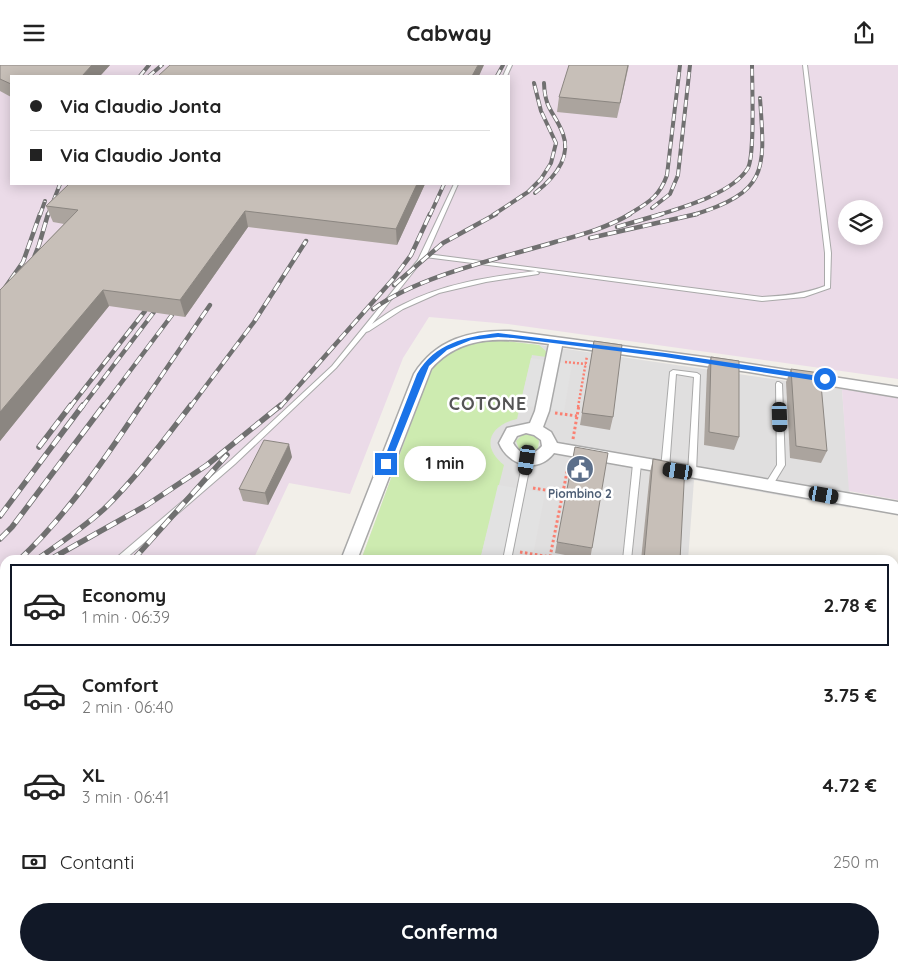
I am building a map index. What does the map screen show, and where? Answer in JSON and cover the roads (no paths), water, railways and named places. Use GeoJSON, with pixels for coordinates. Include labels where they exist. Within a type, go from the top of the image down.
{"type":"FeatureCollection","features":[{"type":"Feature","properties":{"kind":"street"},"geometry":{"type":"LineString","coordinates":[[351,555],[421,374],[426,364],[434,356],[456,343],[484,336],[513,336],[707,361],[898,392]]}},
{"type":"Feature","properties":{"kind":"street"},"geometry":{"type":"LineString","coordinates":[[535,429],[542,411],[556,341]]}},
{"type":"Feature","properties":{"kind":"street"},"geometry":{"type":"LineString","coordinates":[[518,429],[535,429],[547,436],[550,447],[542,457],[527,460],[512,454],[506,443],[507,437],[518,429]]}},
{"type":"Feature","properties":{"kind":"street"},"geometry":{"type":"LineString","coordinates":[[550,447],[665,469],[898,508]]}},
{"type":"Feature","properties":{"kind":"lane"},"geometry":{"type":"LineString","coordinates":[[423,255],[762,299],[792,298],[812,294],[828,287],[828,253],[805,65]]}},
{"type":"Feature","properties":{"kind":"lane"},"geometry":{"type":"LineString","coordinates":[[125,555],[240,455],[334,367],[423,255],[456,185]]}},
{"type":"Feature","properties":{"kind":"lane"},"geometry":{"type":"LineString","coordinates":[[361,334],[406,305],[440,292],[492,279],[536,273],[560,274]]}},
{"type":"Feature","properties":{"kind":"lane"},"geometry":{"type":"LineString","coordinates":[[665,469],[673,371],[697,375],[692,473]]}},
{"type":"Feature","properties":{"kind":"lane"},"geometry":{"type":"LineString","coordinates":[[768,486],[781,465],[779,384]]}},
{"type":"Feature","properties":{"kind":"lane"},"geometry":{"type":"LineString","coordinates":[[508,555],[527,460]]}},
{"type":"Feature","properties":{"kind":"lane"},"geometry":{"type":"LineString","coordinates":[[628,555],[637,464]]}},
{"type":"Feature","properties":{"kind":"railway"},"geometry":{"type":"LineString","coordinates":[[141,75],[149,65]]}},
{"type":"Feature","properties":{"kind":"railway"},"geometry":{"type":"LineString","coordinates":[[150,75],[162,65]]}},
{"type":"Feature","properties":{"kind":"railway"},"geometry":{"type":"LineString","coordinates":[[498,75],[503,65]]}},
{"type":"Feature","properties":{"kind":"railway"},"geometry":{"type":"LineString","coordinates":[[628,215],[656,195],[667,175],[680,65]]}},
{"type":"Feature","properties":{"kind":"railway"},"geometry":{"type":"LineString","coordinates":[[652,208],[670,194],[678,175],[690,65]]}},
{"type":"Feature","properties":{"kind":"railway"},"geometry":{"type":"LineString","coordinates":[[658,215],[720,192],[741,177],[748,168],[752,149],[752,65]]}},
{"type":"Feature","properties":{"kind":"railway"},"geometry":{"type":"LineString","coordinates":[[493,215],[528,192],[541,179],[551,163],[556,143],[541,111],[534,83]]}},
{"type":"Feature","properties":{"kind":"railway"},"geometry":{"type":"LineString","coordinates":[[535,193],[554,175],[563,160],[565,152],[563,134],[548,106],[544,83]]}},
{"type":"Feature","properties":{"kind":"railway"},"geometry":{"type":"LineString","coordinates":[[694,215],[736,197],[749,187],[757,175],[761,160],[762,143],[760,98]]}},
{"type":"Feature","properties":{"kind":"railway"},"geometry":{"type":"LineString","coordinates":[[48,215],[60,185]]}},
{"type":"Feature","properties":{"kind":"railway"},"geometry":{"type":"LineString","coordinates":[[430,215],[444,185]]}},
{"type":"Feature","properties":{"kind":"railway"},"geometry":{"type":"LineString","coordinates":[[40,215],[45,201]]}},
{"type":"Feature","properties":{"kind":"railway"},"geometry":{"type":"LineString","coordinates":[[0,295],[23,262],[40,214]]}},
{"type":"Feature","properties":{"kind":"railway"},"geometry":{"type":"LineString","coordinates":[[31,265],[48,214]]}},
{"type":"Feature","properties":{"kind":"railway"},"geometry":{"type":"LineString","coordinates":[[280,407],[394,278],[411,255],[430,214]]}},
{"type":"Feature","properties":{"kind":"railway"},"geometry":{"type":"LineString","coordinates":[[394,285],[443,243],[496,214]]}},
{"type":"Feature","properties":{"kind":"railway"},"geometry":{"type":"LineString","coordinates":[[617,227],[662,214]]}},
{"type":"Feature","properties":{"kind":"railway"},"geometry":{"type":"LineString","coordinates":[[373,309],[392,297],[437,277],[593,231],[628,215]]}},
{"type":"Feature","properties":{"kind":"railway"},"geometry":{"type":"LineString","coordinates":[[590,238],[694,215]]}},
{"type":"Feature","properties":{"kind":"railway"},"geometry":{"type":"LineString","coordinates":[[190,407],[254,322],[306,241]]}},
{"type":"Feature","properties":{"kind":"railway"},"geometry":{"type":"LineString","coordinates":[[140,407],[210,305]]}},
{"type":"Feature","properties":{"kind":"railway"},"geometry":{"type":"LineString","coordinates":[[70,407],[145,311]]}},
{"type":"Feature","properties":{"kind":"railway"},"geometry":{"type":"LineString","coordinates":[[82,407],[154,312]]}},
{"type":"Feature","properties":{"kind":"railway"},"geometry":{"type":"LineString","coordinates":[[103,407],[172,315]]}},
{"type":"Feature","properties":{"kind":"railway"},"geometry":{"type":"LineString","coordinates":[[39,447],[71,405]]}},
{"type":"Feature","properties":{"kind":"railway"},"geometry":{"type":"LineString","coordinates":[[0,516],[83,405]]}},
{"type":"Feature","properties":{"kind":"railway"},"geometry":{"type":"LineString","coordinates":[[0,539],[12,527],[104,405]]}},
{"type":"Feature","properties":{"kind":"railway"},"geometry":{"type":"LineString","coordinates":[[24,555],[69,506],[141,405]]}},
{"type":"Feature","properties":{"kind":"railway"},"geometry":{"type":"LineString","coordinates":[[43,555],[79,529],[116,497],[191,405]]}},
{"type":"Feature","properties":{"kind":"railway"},"geometry":{"type":"LineString","coordinates":[[58,555],[147,505],[207,465],[281,405]]}},
{"type":"Feature","properties":{"kind":"railway"},"geometry":{"type":"LineString","coordinates":[[137,555],[227,455]]}},
{"type":"Feature","properties":{"kind":"place","name":"Piombino 2"},"geometry":{"type":"Point","coordinates":[580,469]}},
{"type":"Feature","properties":{"kind":"district","name":"COTONE"},"geometry":{"type":"Point","coordinates":[488,403]}}]}
